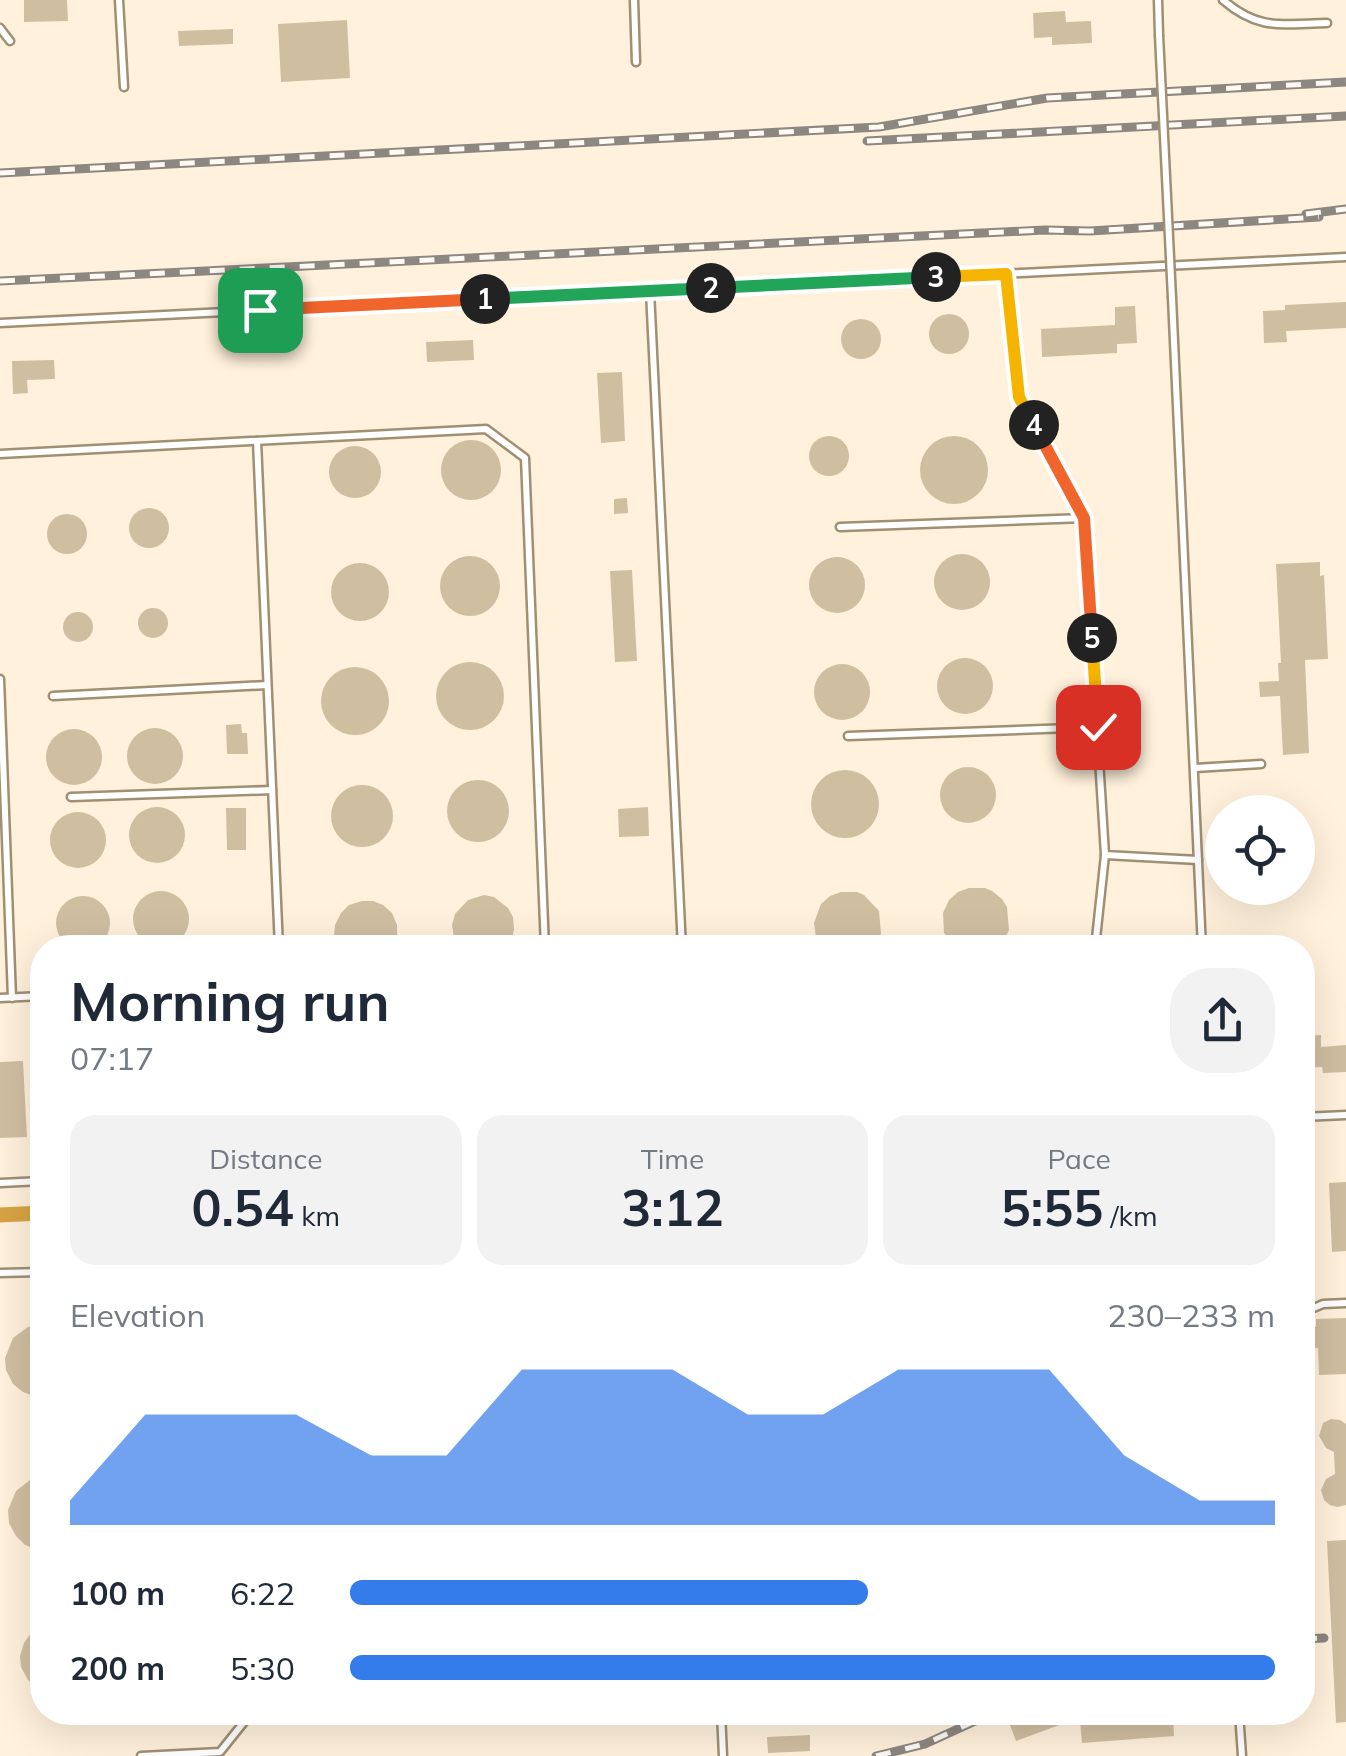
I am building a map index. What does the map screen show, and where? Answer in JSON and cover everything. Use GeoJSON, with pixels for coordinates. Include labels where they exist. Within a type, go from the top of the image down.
{"type":"FeatureCollection","features":[{"type":"Feature","properties":{"kind":"lane"},"geometry":{"type":"LineString","coordinates":[[119,0],[124,87]]}},
{"type":"Feature","properties":{"kind":"lane"},"geometry":{"type":"LineString","coordinates":[[634,0],[636,62]]}},
{"type":"Feature","properties":{"kind":"lane"},"geometry":{"type":"LineString","coordinates":[[1158,0],[1201,935]]}},
{"type":"Feature","properties":{"kind":"lane"},"geometry":{"type":"LineString","coordinates":[[1223,0],[1255,22],[1327,23]]}},
{"type":"Feature","properties":{"kind":"lane"},"geometry":{"type":"LineString","coordinates":[[0,28],[10,41]]}},
{"type":"Feature","properties":{"kind":"lane"},"geometry":{"type":"LineString","coordinates":[[0,323],[1346,256]]}},
{"type":"Feature","properties":{"kind":"lane"},"geometry":{"type":"LineString","coordinates":[[1006,274],[1019,397],[1084,518],[1105,856],[1096,935]]}},
{"type":"Feature","properties":{"kind":"lane"},"geometry":{"type":"LineString","coordinates":[[650,291],[681,935]]}},
{"type":"Feature","properties":{"kind":"lane"},"geometry":{"type":"LineString","coordinates":[[0,454],[486,429],[525,458],[544,935]]}},
{"type":"Feature","properties":{"kind":"lane"},"geometry":{"type":"LineString","coordinates":[[257,441],[278,935]]}},
{"type":"Feature","properties":{"kind":"lane"},"geometry":{"type":"LineString","coordinates":[[840,527],[1084,518]]}},
{"type":"Feature","properties":{"kind":"lane"},"geometry":{"type":"LineString","coordinates":[[0,679],[12,998]]}},
{"type":"Feature","properties":{"kind":"lane"},"geometry":{"type":"LineString","coordinates":[[53,696],[267,686]]}},
{"type":"Feature","properties":{"kind":"lane"},"geometry":{"type":"LineString","coordinates":[[848,736],[1098,727]]}},
{"type":"Feature","properties":{"kind":"lane"},"geometry":{"type":"LineString","coordinates":[[1195,768],[1261,764]]}},
{"type":"Feature","properties":{"kind":"lane"},"geometry":{"type":"LineString","coordinates":[[71,797],[272,790]]}},
{"type":"Feature","properties":{"kind":"lane"},"geometry":{"type":"LineString","coordinates":[[1105,856],[1198,860]]}},
{"type":"Feature","properties":{"kind":"lane"},"geometry":{"type":"LineString","coordinates":[[0,998],[30,997]]}},
{"type":"Feature","properties":{"kind":"lane"},"geometry":{"type":"LineString","coordinates":[[1315,1116],[1346,1115]]}},
{"type":"Feature","properties":{"kind":"lane"},"geometry":{"type":"LineString","coordinates":[[0,1183],[30,1182]]}},
{"type":"Feature","properties":{"kind":"lane"},"geometry":{"type":"LineString","coordinates":[[0,1273],[30,1272]]}},
{"type":"Feature","properties":{"kind":"lane"},"geometry":{"type":"LineString","coordinates":[[1315,1308],[1346,1304]]}},
{"type":"Feature","properties":{"kind":"lane"},"geometry":{"type":"LineString","coordinates":[[141,1756],[220,1752],[242,1725]]}},
{"type":"Feature","properties":{"kind":"lane"},"geometry":{"type":"LineString","coordinates":[[722,1725],[723,1756]]}},
{"type":"Feature","properties":{"kind":"lane"},"geometry":{"type":"LineString","coordinates":[[1240,1725],[1242,1756]]}},
{"type":"Feature","properties":{"kind":"shaded area"},"geometry":{"type":"Polygon","coordinates":[[[0,0],[1346,0],[1346,1756],[0,1756],[0,0]]]}},
{"type":"Feature","properties":{"kind":"building"},"geometry":{"type":"Polygon","coordinates":[[[24,0],[67,0],[68,21],[24,22],[24,0]]]}},
{"type":"Feature","properties":{"kind":"building"},"geometry":{"type":"Polygon","coordinates":[[[1065,11],[1066,22],[1091,21],[1092,43],[1052,45],[1052,37],[1034,38],[1033,13],[1065,11]]]}},
{"type":"Feature","properties":{"kind":"building"},"geometry":{"type":"Polygon","coordinates":[[[347,20],[350,78],[281,82],[278,24],[347,20]]]}},
{"type":"Feature","properties":{"kind":"building"},"geometry":{"type":"Polygon","coordinates":[[[233,29],[233,44],[179,46],[178,31],[233,29]]]}},
{"type":"Feature","properties":{"kind":"building"},"geometry":{"type":"Polygon","coordinates":[[[1346,302],[1346,328],[1286,331],[1287,342],[1264,343],[1263,311],[1285,310],[1285,305],[1346,302]]]}},
{"type":"Feature","properties":{"kind":"building"},"geometry":{"type":"Polygon","coordinates":[[[1135,306],[1137,343],[1117,344],[1117,353],[1042,357],[1041,329],[1115,325],[1115,307],[1135,306]]]}},
{"type":"Feature","properties":{"kind":"building"},"geometry":{"type":"Polygon","coordinates":[[[949,314],[963,320],[969,334],[963,348],[949,354],[935,348],[929,334],[935,320],[949,314]]]}},
{"type":"Feature","properties":{"kind":"building"},"geometry":{"type":"Polygon","coordinates":[[[861,319],[875,325],[881,339],[875,353],[861,359],[847,353],[841,339],[847,325],[861,319]]]}},
{"type":"Feature","properties":{"kind":"building"},"geometry":{"type":"Polygon","coordinates":[[[473,340],[474,360],[427,362],[426,342],[473,340]]]}},
{"type":"Feature","properties":{"kind":"building"},"geometry":{"type":"Polygon","coordinates":[[[54,360],[55,379],[27,380],[28,393],[13,394],[12,361],[54,360]]]}},
{"type":"Feature","properties":{"kind":"building"},"geometry":{"type":"Polygon","coordinates":[[[622,372],[625,441],[601,443],[597,373],[622,372]]]}},
{"type":"Feature","properties":{"kind":"building"},"geometry":{"type":"Polygon","coordinates":[[[829,436],[843,442],[849,456],[843,470],[829,476],[815,470],[809,456],[815,442],[829,436]]]}},
{"type":"Feature","properties":{"kind":"building"},"geometry":{"type":"Polygon","coordinates":[[[954,436],[978,446],[988,470],[978,494],[954,504],[930,494],[920,470],[930,446],[954,436]]]}},
{"type":"Feature","properties":{"kind":"building"},"geometry":{"type":"Polygon","coordinates":[[[471,440],[492,449],[501,470],[492,491],[471,500],[450,491],[441,470],[450,449],[471,440]]]}},
{"type":"Feature","properties":{"kind":"building"},"geometry":{"type":"Polygon","coordinates":[[[355,446],[373,454],[381,472],[373,490],[355,498],[337,490],[329,472],[337,454],[355,446]]]}},
{"type":"Feature","properties":{"kind":"building"},"geometry":{"type":"Polygon","coordinates":[[[627,498],[628,513],[614,514],[614,499],[627,498]]]}},
{"type":"Feature","properties":{"kind":"building"},"geometry":{"type":"Polygon","coordinates":[[[149,508],[163,514],[169,528],[163,542],[149,548],[135,542],[129,528],[135,514],[149,508]]]}},
{"type":"Feature","properties":{"kind":"building"},"geometry":{"type":"Polygon","coordinates":[[[67,514],[81,520],[87,534],[81,548],[67,554],[53,548],[47,534],[53,520],[67,514]]]}},
{"type":"Feature","properties":{"kind":"building"},"geometry":{"type":"Polygon","coordinates":[[[962,554],[982,562],[990,582],[982,602],[962,610],[942,602],[934,582],[942,562],[962,554]]]}},
{"type":"Feature","properties":{"kind":"building"},"geometry":{"type":"Polygon","coordinates":[[[470,556],[491,565],[500,586],[491,607],[470,616],[449,607],[440,586],[449,565],[470,556]]]}},
{"type":"Feature","properties":{"kind":"building"},"geometry":{"type":"Polygon","coordinates":[[[837,557],[857,565],[865,585],[857,605],[837,613],[817,605],[809,585],[817,565],[837,557]]]}},
{"type":"Feature","properties":{"kind":"building"},"geometry":{"type":"Polygon","coordinates":[[[1320,562],[1328,659],[1305,660],[1309,753],[1283,755],[1280,696],[1260,697],[1259,682],[1279,681],[1276,564],[1320,562]]]}},
{"type":"Feature","properties":{"kind":"building"},"geometry":{"type":"Polygon","coordinates":[[[360,563],[380,572],[389,592],[380,612],[360,621],[340,612],[331,592],[340,572],[360,563]]]}},
{"type":"Feature","properties":{"kind":"building"},"geometry":{"type":"Polygon","coordinates":[[[632,570],[637,661],[615,662],[610,571],[632,570]]]}},
{"type":"Feature","properties":{"kind":"building"},"geometry":{"type":"Polygon","coordinates":[[[153,608],[163,613],[168,623],[163,633],[153,638],[143,633],[138,623],[143,613],[153,608]]]}},
{"type":"Feature","properties":{"kind":"building"},"geometry":{"type":"Polygon","coordinates":[[[78,612],[88,617],[93,627],[88,637],[78,642],[68,637],[63,627],[68,617],[78,612]]]}},
{"type":"Feature","properties":{"kind":"building"},"geometry":{"type":"Polygon","coordinates":[[[965,658],[985,666],[993,686],[985,706],[965,714],[945,706],[937,686],[945,666],[965,658]]]}},
{"type":"Feature","properties":{"kind":"building"},"geometry":{"type":"Polygon","coordinates":[[[470,662],[494,672],[504,696],[494,720],[470,730],[446,720],[436,696],[446,672],[470,662]]]}},
{"type":"Feature","properties":{"kind":"building"},"geometry":{"type":"Polygon","coordinates":[[[842,664],[862,672],[870,692],[862,712],[842,720],[822,712],[814,692],[822,672],[842,664]]]}},
{"type":"Feature","properties":{"kind":"building"},"geometry":{"type":"Polygon","coordinates":[[[355,667],[379,677],[389,701],[379,725],[355,735],[331,725],[321,701],[331,677],[355,667]]]}},
{"type":"Feature","properties":{"kind":"building"},"geometry":{"type":"Polygon","coordinates":[[[241,724],[242,733],[247,733],[248,754],[227,754],[226,725],[241,724]]]}},
{"type":"Feature","properties":{"kind":"building"},"geometry":{"type":"Polygon","coordinates":[[[155,728],[175,736],[183,756],[175,776],[155,784],[135,776],[127,756],[135,736],[155,728]]]}},
{"type":"Feature","properties":{"kind":"building"},"geometry":{"type":"Polygon","coordinates":[[[74,729],[94,737],[102,757],[94,777],[74,785],[54,777],[46,757],[54,737],[74,729]]]}},
{"type":"Feature","properties":{"kind":"building"},"geometry":{"type":"Polygon","coordinates":[[[968,767],[988,775],[996,795],[988,815],[968,823],[948,815],[940,795],[948,775],[968,767]]]}},
{"type":"Feature","properties":{"kind":"building"},"geometry":{"type":"Polygon","coordinates":[[[845,770],[869,780],[879,804],[869,828],[845,838],[821,828],[811,804],[821,780],[845,770]]]}},
{"type":"Feature","properties":{"kind":"building"},"geometry":{"type":"Polygon","coordinates":[[[478,780],[500,789],[509,811],[500,833],[478,842],[456,833],[447,811],[456,789],[478,780]]]}},
{"type":"Feature","properties":{"kind":"building"},"geometry":{"type":"Polygon","coordinates":[[[362,785],[384,794],[393,816],[384,838],[362,847],[340,838],[331,816],[340,794],[362,785]]]}},
{"type":"Feature","properties":{"kind":"building"},"geometry":{"type":"Polygon","coordinates":[[[157,807],[177,815],[185,835],[177,855],[157,863],[137,855],[129,835],[137,815],[157,807]]]}},
{"type":"Feature","properties":{"kind":"building"},"geometry":{"type":"Polygon","coordinates":[[[648,807],[649,836],[619,837],[618,809],[648,807]]]}},
{"type":"Feature","properties":{"kind":"building"},"geometry":{"type":"Polygon","coordinates":[[[226,808],[246,808],[246,850],[227,850],[226,808]]]}},
{"type":"Feature","properties":{"kind":"building"},"geometry":{"type":"Polygon","coordinates":[[[78,812],[98,820],[106,840],[98,860],[78,868],[58,860],[50,840],[58,820],[78,812]]]}},
{"type":"Feature","properties":{"kind":"building"},"geometry":{"type":"Polygon","coordinates":[[[985,888],[1002,899],[1007,907],[1006,935],[946,935],[943,913],[958,892],[985,888]]]}},
{"type":"Feature","properties":{"kind":"building"},"geometry":{"type":"Polygon","coordinates":[[[841,892],[864,895],[879,911],[880,935],[816,935],[814,923],[821,904],[841,892]]]}},
{"type":"Feature","properties":{"kind":"building"},"geometry":{"type":"Polygon","coordinates":[[[150,893],[172,893],[187,908],[189,919],[184,935],[138,935],[135,930],[135,908],[150,893]]]}},
{"type":"Feature","properties":{"kind":"building"},"geometry":{"type":"Polygon","coordinates":[[[484,895],[494,897],[513,917],[513,935],[454,935],[455,914],[468,900],[484,895]]]}},
{"type":"Feature","properties":{"kind":"building"},"geometry":{"type":"Polygon","coordinates":[[[72,898],[94,898],[108,912],[107,935],[58,934],[58,912],[72,898]]]}},
{"type":"Feature","properties":{"kind":"building"},"geometry":{"type":"Polygon","coordinates":[[[373,901],[383,905],[392,913],[397,935],[334,935],[335,925],[349,905],[373,901]]]}},
{"type":"Feature","properties":{"kind":"building"},"geometry":{"type":"Polygon","coordinates":[[[1315,1035],[1321,1035],[1321,1047],[1346,1045],[1346,1072],[1323,1073],[1322,1067],[1315,1067],[1315,1035]]]}},
{"type":"Feature","properties":{"kind":"building"},"geometry":{"type":"Polygon","coordinates":[[[23,1061],[27,1137],[0,1138],[0,1062],[23,1061]]]}},
{"type":"Feature","properties":{"kind":"building"},"geometry":{"type":"Polygon","coordinates":[[[1346,1182],[1346,1251],[1332,1252],[1329,1183],[1346,1182]]]}},
{"type":"Feature","properties":{"kind":"building"},"geometry":{"type":"Polygon","coordinates":[[[1346,1318],[1346,1374],[1319,1375],[1316,1319],[1346,1318]]]}},
{"type":"Feature","properties":{"kind":"building"},"geometry":{"type":"Polygon","coordinates":[[[28,1327],[30,1395],[13,1384],[5,1358],[13,1338],[28,1327]]]}},
{"type":"Feature","properties":{"kind":"building"},"geometry":{"type":"Polygon","coordinates":[[[1331,1419],[1346,1424],[1346,1505],[1337,1507],[1324,1500],[1321,1490],[1326,1479],[1335,1474],[1334,1452],[1326,1448],[1319,1436],[1323,1423],[1331,1419]]]}},
{"type":"Feature","properties":{"kind":"building"},"geometry":{"type":"Polygon","coordinates":[[[30,1480],[30,1547],[16,1536],[9,1523],[8,1510],[16,1491],[30,1480]]]}},
{"type":"Feature","properties":{"kind":"building"},"geometry":{"type":"Polygon","coordinates":[[[1346,1540],[1346,1722],[1336,1723],[1327,1541],[1346,1540]]]}},
{"type":"Feature","properties":{"kind":"building"},"geometry":{"type":"Polygon","coordinates":[[[30,1634],[30,1682],[21,1667],[24,1643],[30,1634]]]}},
{"type":"Feature","properties":{"kind":"building"},"geometry":{"type":"Polygon","coordinates":[[[1010,1725],[1059,1725],[1016,1741],[1010,1725]]]}},
{"type":"Feature","properties":{"kind":"building"},"geometry":{"type":"Polygon","coordinates":[[[1080,1725],[1173,1725],[1174,1736],[1082,1743],[1080,1725]]]}},
{"type":"Feature","properties":{"kind":"building"},"geometry":{"type":"Polygon","coordinates":[[[810,1735],[810,1751],[768,1753],[767,1737],[810,1735]]]}},
{"type":"Feature","properties":{"kind":"waterway"},"geometry":{"type":"LineString","coordinates":[[0,1215],[30,1214]]}},
{"type":"Feature","properties":{"kind":"railway"},"geometry":{"type":"LineString","coordinates":[[0,173],[879,127],[1047,98],[1346,82]]}},
{"type":"Feature","properties":{"kind":"railway"},"geometry":{"type":"LineString","coordinates":[[867,141],[1346,116]]}},
{"type":"Feature","properties":{"kind":"railway"},"geometry":{"type":"LineString","coordinates":[[1306,214],[1346,209]]}},
{"type":"Feature","properties":{"kind":"railway"},"geometry":{"type":"LineString","coordinates":[[0,281],[1319,217]]}},
{"type":"Feature","properties":{"kind":"railway"},"geometry":{"type":"LineString","coordinates":[[1315,1638],[1324,1638]]}},
{"type":"Feature","properties":{"kind":"railway"},"geometry":{"type":"LineString","coordinates":[[876,1756],[925,1744],[967,1725]]}},
{"type":"Feature","properties":{"kind":"route"},"geometry":{"type":"LineString","coordinates":[[260,310],[1006,274],[1019,397],[1084,518],[1098,727]]}}]}
